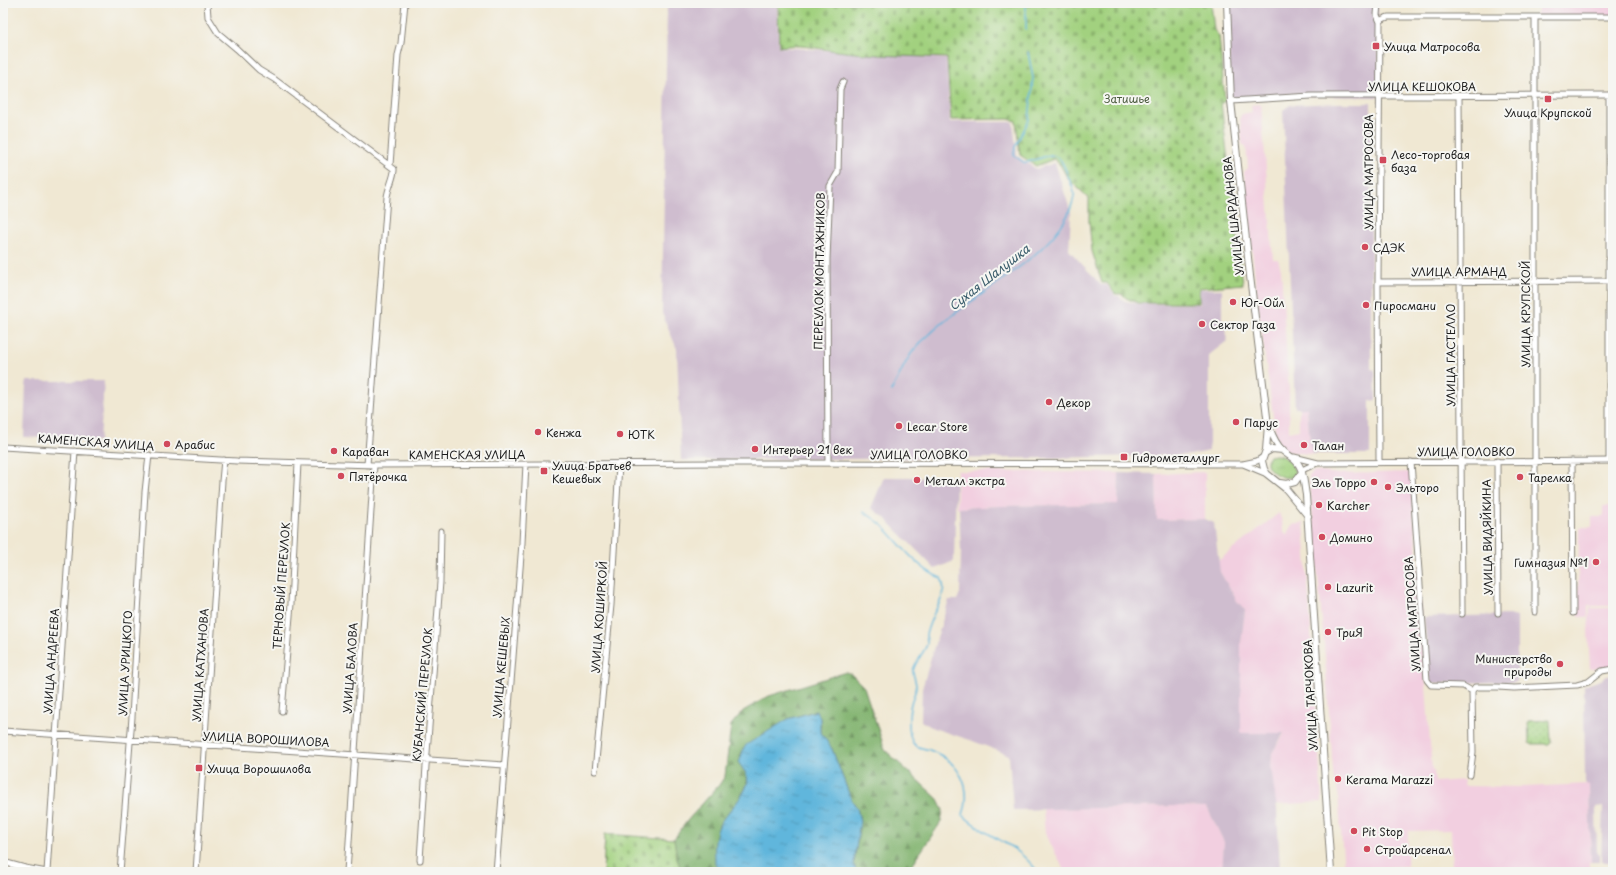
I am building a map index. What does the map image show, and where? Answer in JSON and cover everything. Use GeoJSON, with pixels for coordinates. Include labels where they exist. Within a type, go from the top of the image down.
{"type":"FeatureCollection","features":[{"type":"Feature","properties":{"kind":"main road","name":"УЛИЦА ШАРДАНОВА"},"geometry":{"type":"LineString","coordinates":[[1227,3],[1231,101],[1252,300],[1268,426]]}},
{"type":"Feature","properties":{"kind":"main road"},"geometry":{"type":"LineString","coordinates":[[1268,426],[1277,444],[1282,450],[1294,457],[1302,471],[1296,482],[1287,484],[1280,483]]}},
{"type":"Feature","properties":{"kind":"main road"},"geometry":{"type":"LineString","coordinates":[[1268,426],[1262,464],[1268,474],[1280,483],[1308,516]]}},
{"type":"Feature","properties":{"kind":"main road"},"geometry":{"type":"LineString","coordinates":[[1264,455],[1272,449],[1282,450]]}},
{"type":"Feature","properties":{"kind":"main road","name":"УЛИЦА ТАРЧОКОВА"},"geometry":{"type":"LineString","coordinates":[[1302,471],[1308,516],[1318,657],[1323,768],[1332,872]]}},
{"type":"Feature","properties":{"kind":"street"},"geometry":{"type":"LineString","coordinates":[[207,3],[208,17],[218,33],[259,70],[274,78],[394,170],[395,173],[389,185],[387,197],[367,465]]}},
{"type":"Feature","properties":{"kind":"street"},"geometry":{"type":"LineString","coordinates":[[390,166],[398,55],[401,43],[405,3]]}},
{"type":"Feature","properties":{"kind":"street","name":"УЛИЦА МАТРОСОВА"},"geometry":{"type":"LineString","coordinates":[[1378,3],[1377,16],[1380,22],[1378,282],[1379,462]]}},
{"type":"Feature","properties":{"kind":"street","name":"УЛИЦА КРУПСКОЙ"},"geometry":{"type":"LineString","coordinates":[[1535,17],[1535,612]]}},
{"type":"Feature","properties":{"kind":"street"},"geometry":{"type":"LineString","coordinates":[[1380,22],[1383,19],[1388,18],[1613,17]]}},
{"type":"Feature","properties":{"kind":"street","name":"ПЕРЕУЛОК МОНТАЖНИКОВ"},"geometry":{"type":"LineString","coordinates":[[828,463],[827,259],[830,186],[838,172],[840,89],[843,82]]}},
{"type":"Feature","properties":{"kind":"street"},"geometry":{"type":"LineString","coordinates":[[1611,95],[1611,461]]}},
{"type":"Feature","properties":{"kind":"street","name":"УЛИЦА КЕШОКОВА"},"geometry":{"type":"LineString","coordinates":[[1231,101],[1311,96],[1379,97],[1611,95]]}},
{"type":"Feature","properties":{"kind":"street","name":"УЛИЦА ГАСТЕЛЛО"},"geometry":{"type":"LineString","coordinates":[[1459,96],[1462,614]]}},
{"type":"Feature","properties":{"kind":"street","name":"УЛИЦА АРМАНД"},"geometry":{"type":"LineString","coordinates":[[1378,282],[1611,281]]}},
{"type":"Feature","properties":{"kind":"street","name":"КАМЕНСКАЯ УЛИЦА"},"geometry":{"type":"LineString","coordinates":[[3,447],[224,460],[367,465],[595,464]]}},
{"type":"Feature","properties":{"kind":"street","name":"УЛИЦА АНДРЕЕВА"},"geometry":{"type":"LineString","coordinates":[[47,872],[75,451]]}},
{"type":"Feature","properties":{"kind":"street","name":"УЛИЦА УРИЦКОГО"},"geometry":{"type":"LineString","coordinates":[[120,872],[130,739],[145,485],[149,455]]}},
{"type":"Feature","properties":{"kind":"street"},"geometry":{"type":"LineString","coordinates":[[1243,464],[1257,460],[1264,455]]}},
{"type":"Feature","properties":{"kind":"street"},"geometry":{"type":"LineString","coordinates":[[1294,457],[1318,463]]}},
{"type":"Feature","properties":{"kind":"street","name":"УЛИЦА КАТХАНОВА"},"geometry":{"type":"LineString","coordinates":[[196,872],[224,460]]}},
{"type":"Feature","properties":{"kind":"street","name":"УЛИЦА ВИДЯЙКИНА"},"geometry":{"type":"LineString","coordinates":[[1497,461],[1498,613]]}},
{"type":"Feature","properties":{"kind":"street"},"geometry":{"type":"LineString","coordinates":[[1572,461],[1573,613]]}},
{"type":"Feature","properties":{"kind":"street","name":"УЛИЦА ГОЛОВКО"},"geometry":{"type":"LineString","coordinates":[[1318,463],[1611,461]]}},
{"type":"Feature","properties":{"kind":"street","name":"УЛИЦА МАТРОСОВА"},"geometry":{"type":"LineString","coordinates":[[1411,462],[1427,680],[1431,685],[1462,686],[1472,691]]}},
{"type":"Feature","properties":{"kind":"street","name":"ТЕРНОВЫЙ ПЕРЕУЛОК"},"geometry":{"type":"LineString","coordinates":[[282,711],[291,604],[298,463]]}},
{"type":"Feature","properties":{"kind":"street"},"geometry":{"type":"LineString","coordinates":[[1302,471],[1318,463]]}},
{"type":"Feature","properties":{"kind":"street","name":"УЛИЦА КЕШЕВЫХ"},"geometry":{"type":"LineString","coordinates":[[496,872],[522,542],[526,464]]}},
{"type":"Feature","properties":{"kind":"street","name":"УЛИЦА ГОЛОВКО"},"geometry":{"type":"LineString","coordinates":[[595,464],[1243,464]]}},
{"type":"Feature","properties":{"kind":"street","name":"УЛИЦА КОШИРКОЙ"},"geometry":{"type":"LineString","coordinates":[[595,771],[611,605],[619,464]]}},
{"type":"Feature","properties":{"kind":"street"},"geometry":{"type":"LineString","coordinates":[[1243,464],[1268,474]]}},
{"type":"Feature","properties":{"kind":"street","name":"УЛИЦА БАЛОВА"},"geometry":{"type":"LineString","coordinates":[[347,872],[374,465]]}},
{"type":"Feature","properties":{"kind":"street","name":"КУБАНСКИЙ ПЕРЕУЛОК"},"geometry":{"type":"LineString","coordinates":[[420,860],[426,760],[436,639],[441,531]]}},
{"type":"Feature","properties":{"kind":"street"},"geometry":{"type":"LineString","coordinates":[[1470,775],[1473,752],[1472,691],[1475,687],[1514,688],[1584,684],[1602,671],[1613,669]]}},
{"type":"Feature","properties":{"kind":"street","name":"УЛИЦА ВОРОШИЛОВА"},"geometry":{"type":"LineString","coordinates":[[3,731],[504,765]]}},
{"type":"Feature","properties":{"kind":"street"},"geometry":{"type":"LineString","coordinates":[[3,862],[47,872]]}},
{"type":"Feature","properties":{"kind":"shaded area"},"geometry":{"type":"Polygon","coordinates":[[[667,3],[777,3],[778,47],[946,59],[950,122],[1013,122],[1017,156],[1036,169],[1055,163],[1071,213],[1069,250],[1101,285],[1107,285],[1115,296],[1118,296],[1124,301],[1139,304],[1200,304],[1199,289],[1222,289],[1222,320],[1226,322],[1227,341],[1209,355],[1209,451],[1190,455],[1041,458],[681,460],[677,349],[662,313],[667,3]]]}},
{"type":"Feature","properties":{"kind":"shaded area"},"geometry":{"type":"Polygon","coordinates":[[[1227,3],[1378,3],[1379,97],[1311,96],[1231,101],[1227,3]]]}},
{"type":"Feature","properties":{"kind":"shaded area"},"geometry":{"type":"Polygon","coordinates":[[[1538,3],[1613,3],[1613,17],[1535,17],[1538,12],[1538,3]]]}},
{"type":"Feature","properties":{"kind":"shaded area","name":"Лесо-торговая база"},"geometry":{"type":"Polygon","coordinates":[[[1371,103],[1371,369],[1375,370],[1376,400],[1370,401],[1370,454],[1312,454],[1307,408],[1295,408],[1283,110],[1290,105],[1371,103]]]}},
{"type":"Feature","properties":{"kind":"shaded area"},"geometry":{"type":"Polygon","coordinates":[[[1261,104],[1273,259],[1278,259],[1281,269],[1289,393],[1289,432],[1299,430],[1299,408],[1307,408],[1312,454],[1289,452],[1281,447],[1276,438],[1257,296],[1244,172],[1248,168],[1246,146],[1242,144],[1240,117],[1242,114],[1252,112],[1251,105],[1261,104]]]}},
{"type":"Feature","properties":{"kind":"shaded area"},"geometry":{"type":"Polygon","coordinates":[[[26,381],[104,381],[100,441],[24,437],[26,381]]]}},
{"type":"Feature","properties":{"kind":"shaded area"},"geometry":{"type":"Polygon","coordinates":[[[957,471],[1119,473],[1118,504],[959,508],[957,507],[957,471]]]}},
{"type":"Feature","properties":{"kind":"shaded area"},"geometry":{"type":"Polygon","coordinates":[[[1314,471],[1338,474],[1411,472],[1432,771],[1434,771],[1435,782],[1464,780],[1463,786],[1524,787],[1589,784],[1591,862],[1589,862],[1589,872],[1523,870],[1452,871],[1451,830],[1408,831],[1407,866],[1344,869],[1337,783],[1334,783],[1324,644],[1309,476],[1314,471]]]}},
{"type":"Feature","properties":{"kind":"shaded area","name":"Гимназия №1"},"geometry":{"type":"Polygon","coordinates":[[[1612,471],[1613,606],[1588,606],[1588,617],[1578,617],[1579,527],[1592,527],[1592,517],[1603,517],[1603,506],[1612,506],[1612,471]]]}},
{"type":"Feature","properties":{"kind":"shaded area"},"geometry":{"type":"Polygon","coordinates":[[[1205,472],[1205,519],[1157,520],[1156,474],[1205,472]]]}},
{"type":"Feature","properties":{"kind":"shaded area","name":"Гидрометаллург"},"geometry":{"type":"Polygon","coordinates":[[[1119,473],[1156,474],[1157,520],[1205,519],[1214,523],[1220,572],[1237,601],[1245,610],[1241,643],[1241,733],[1284,733],[1272,753],[1271,766],[1277,810],[1280,872],[1222,872],[1224,842],[1207,807],[1177,806],[1013,810],[1009,755],[933,728],[921,721],[922,689],[934,647],[949,600],[957,600],[960,593],[961,550],[959,508],[1118,504],[1119,473]]]}},
{"type":"Feature","properties":{"kind":"shaded area"},"geometry":{"type":"Polygon","coordinates":[[[884,477],[956,477],[954,561],[935,569],[884,517],[871,508],[884,477]]]}},
{"type":"Feature","properties":{"kind":"shaded area"},"geometry":{"type":"Polygon","coordinates":[[[1279,513],[1283,530],[1287,536],[1292,525],[1304,523],[1322,802],[1275,805],[1271,766],[1272,753],[1284,734],[1241,733],[1241,643],[1245,610],[1237,601],[1220,572],[1218,561],[1279,513]]]}},
{"type":"Feature","properties":{"kind":"shaded area"},"geometry":{"type":"Polygon","coordinates":[[[1590,608],[1613,608],[1613,667],[1590,669],[1588,631],[1590,608]]]}},
{"type":"Feature","properties":{"kind":"shaded area"},"geometry":{"type":"Polygon","coordinates":[[[1509,615],[1517,617],[1517,682],[1431,683],[1429,677],[1424,617],[1509,615]]]}},
{"type":"Feature","properties":{"kind":"shaded area"},"geometry":{"type":"Polygon","coordinates":[[[1607,675],[1613,675],[1613,862],[1601,862],[1603,806],[1596,807],[1597,854],[1599,855],[1599,862],[1591,862],[1589,785],[1585,782],[1584,686],[1601,680],[1607,675]]]}},
{"type":"Feature","properties":{"kind":"shaded area"},"geometry":{"type":"Polygon","coordinates":[[[1177,806],[1207,807],[1224,842],[1222,872],[1065,872],[1045,833],[1043,809],[1177,806]]]}},
{"type":"Feature","properties":{"kind":"green space","name":"Затишье"},"geometry":{"type":"Polygon","coordinates":[[[778,3],[1211,3],[1214,30],[1219,36],[1225,102],[1221,103],[1243,284],[1199,288],[1199,303],[1138,303],[1126,298],[1122,294],[1115,294],[1107,283],[1102,283],[1092,251],[1089,222],[1089,198],[1068,179],[1061,166],[1054,159],[1036,166],[1020,155],[1016,121],[1008,119],[951,120],[947,58],[864,54],[800,46],[779,47],[778,3]]]}},
{"type":"Feature","properties":{"kind":"green space"},"geometry":{"type":"Polygon","coordinates":[[[1276,455],[1286,458],[1290,462],[1295,472],[1294,477],[1289,478],[1279,476],[1270,469],[1267,461],[1269,456],[1276,455]]]}},
{"type":"Feature","properties":{"kind":"green space"},"geometry":{"type":"Polygon","coordinates":[[[846,672],[851,674],[864,687],[885,750],[938,799],[943,810],[941,822],[909,872],[856,872],[854,863],[860,821],[857,808],[851,799],[832,749],[820,731],[820,718],[816,711],[788,719],[777,727],[739,763],[746,773],[747,783],[742,796],[719,825],[725,872],[682,872],[677,859],[674,839],[687,821],[719,785],[725,776],[731,725],[743,711],[769,696],[846,672]]]}},
{"type":"Feature","properties":{"kind":"green space"},"geometry":{"type":"Polygon","coordinates":[[[1550,720],[1551,742],[1549,744],[1529,743],[1528,721],[1550,720]]]}},
{"type":"Feature","properties":{"kind":"green space"},"geometry":{"type":"Polygon","coordinates":[[[605,834],[674,839],[677,859],[682,872],[603,872],[605,834]]]}},
{"type":"Feature","properties":{"kind":"water"},"geometry":{"type":"Polygon","coordinates":[[[816,711],[820,718],[820,731],[832,749],[851,799],[857,808],[860,821],[854,863],[856,872],[725,872],[715,865],[715,841],[719,826],[745,789],[747,776],[739,763],[743,750],[746,745],[788,719],[816,711]]]}},
{"type":"Feature","properties":{"kind":"waterway","name":"Сухая Шалушка"},"geometry":{"type":"LineString","coordinates":[[1026,3],[1026,29]]}},
{"type":"Feature","properties":{"kind":"waterway","name":"Сухая Шалушка"},"geometry":{"type":"LineString","coordinates":[[891,391],[913,351],[921,342],[947,319],[1013,272],[1035,254],[1053,236],[1067,217],[1074,192],[1060,160],[1057,157],[1050,155],[1025,163],[1014,155],[1015,147],[1029,120],[1033,78],[1028,52]]}},
{"type":"Feature","properties":{"kind":"waterway","name":"Сухая Шалушка"},"geometry":{"type":"LineString","coordinates":[[864,512],[882,525],[917,562],[932,574],[941,578],[943,584],[943,595],[926,633],[927,644],[913,671],[916,689],[909,711],[909,730],[912,741],[917,746],[930,750],[941,756],[950,762],[956,769],[965,785],[966,805],[963,815],[981,829],[1017,851],[1027,859],[1038,872]]}},
{"type":"Feature","properties":{"kind":"place","name":"Улица Матросова"},"geometry":{"type":"Point","coordinates":[1376,46]}},
{"type":"Feature","properties":{"kind":"place","name":"Улица Крупской"},"geometry":{"type":"Point","coordinates":[1548,99]}},
{"type":"Feature","properties":{"kind":"place","name":"Лесо-торговая база"},"geometry":{"type":"Point","coordinates":[1383,160]}},
{"type":"Feature","properties":{"kind":"place","name":"СДЭК"},"geometry":{"type":"Point","coordinates":[1365,247]}},
{"type":"Feature","properties":{"kind":"place","name":"Юг-Ойл"},"geometry":{"type":"Point","coordinates":[1233,302]}},
{"type":"Feature","properties":{"kind":"place","name":"Пиросмани"},"geometry":{"type":"Point","coordinates":[1366,305]}},
{"type":"Feature","properties":{"kind":"place","name":"Сектор Газа"},"geometry":{"type":"Point","coordinates":[1202,324]}},
{"type":"Feature","properties":{"kind":"place","name":"Декор"},"geometry":{"type":"Point","coordinates":[1049,402]}},
{"type":"Feature","properties":{"kind":"place","name":"Парус"},"geometry":{"type":"Point","coordinates":[1236,422]}},
{"type":"Feature","properties":{"kind":"place","name":"Lecar Store"},"geometry":{"type":"Point","coordinates":[899,426]}},
{"type":"Feature","properties":{"kind":"place","name":"Кенжа"},"geometry":{"type":"Point","coordinates":[538,432]}},
{"type":"Feature","properties":{"kind":"place","name":"ЮТК"},"geometry":{"type":"Point","coordinates":[620,434]}},
{"type":"Feature","properties":{"kind":"place","name":"Арабис"},"geometry":{"type":"Point","coordinates":[167,444]}},
{"type":"Feature","properties":{"kind":"place","name":"Талан"},"geometry":{"type":"Point","coordinates":[1304,445]}},
{"type":"Feature","properties":{"kind":"place","name":"Интерьер 21 век"},"geometry":{"type":"Point","coordinates":[755,449]}},
{"type":"Feature","properties":{"kind":"place","name":"Караван"},"geometry":{"type":"Point","coordinates":[334,451]}},
{"type":"Feature","properties":{"kind":"place","name":"Гидрометаллург"},"geometry":{"type":"Point","coordinates":[1124,457]}},
{"type":"Feature","properties":{"kind":"place","name":"Улица Братьев Кешевых"},"geometry":{"type":"Point","coordinates":[544,471]}},
{"type":"Feature","properties":{"kind":"place","name":"Пятёрочка"},"geometry":{"type":"Point","coordinates":[341,476]}},
{"type":"Feature","properties":{"kind":"place","name":"Тарелка"},"geometry":{"type":"Point","coordinates":[1520,477]}},
{"type":"Feature","properties":{"kind":"place","name":"Металл экстра"},"geometry":{"type":"Point","coordinates":[917,480]}},
{"type":"Feature","properties":{"kind":"place","name":"Эль Торро"},"geometry":{"type":"Point","coordinates":[1374,482]}},
{"type":"Feature","properties":{"kind":"place","name":"Эльторо"},"geometry":{"type":"Point","coordinates":[1388,487]}},
{"type":"Feature","properties":{"kind":"place","name":"Kаrcher"},"geometry":{"type":"Point","coordinates":[1319,505]}},
{"type":"Feature","properties":{"kind":"place","name":"Домино"},"geometry":{"type":"Point","coordinates":[1322,537]}},
{"type":"Feature","properties":{"kind":"place","name":"Гимназия №1"},"geometry":{"type":"Point","coordinates":[1596,562]}},
{"type":"Feature","properties":{"kind":"place","name":"Lazurit"},"geometry":{"type":"Point","coordinates":[1328,587]}},
{"type":"Feature","properties":{"kind":"place","name":"ТриЯ"},"geometry":{"type":"Point","coordinates":[1328,632]}},
{"type":"Feature","properties":{"kind":"place","name":"Министерство природы"},"geometry":{"type":"Point","coordinates":[1560,664]}},
{"type":"Feature","properties":{"kind":"place","name":"Улица Ворошилова"},"geometry":{"type":"Point","coordinates":[199,768]}},
{"type":"Feature","properties":{"kind":"place","name":"Kerama Marazzi"},"geometry":{"type":"Point","coordinates":[1338,779]}},
{"type":"Feature","properties":{"kind":"place","name":"Pit Stop"},"geometry":{"type":"Point","coordinates":[1354,831]}},
{"type":"Feature","properties":{"kind":"place","name":"Стройарсенал"},"geometry":{"type":"Point","coordinates":[1367,849]}}]}
